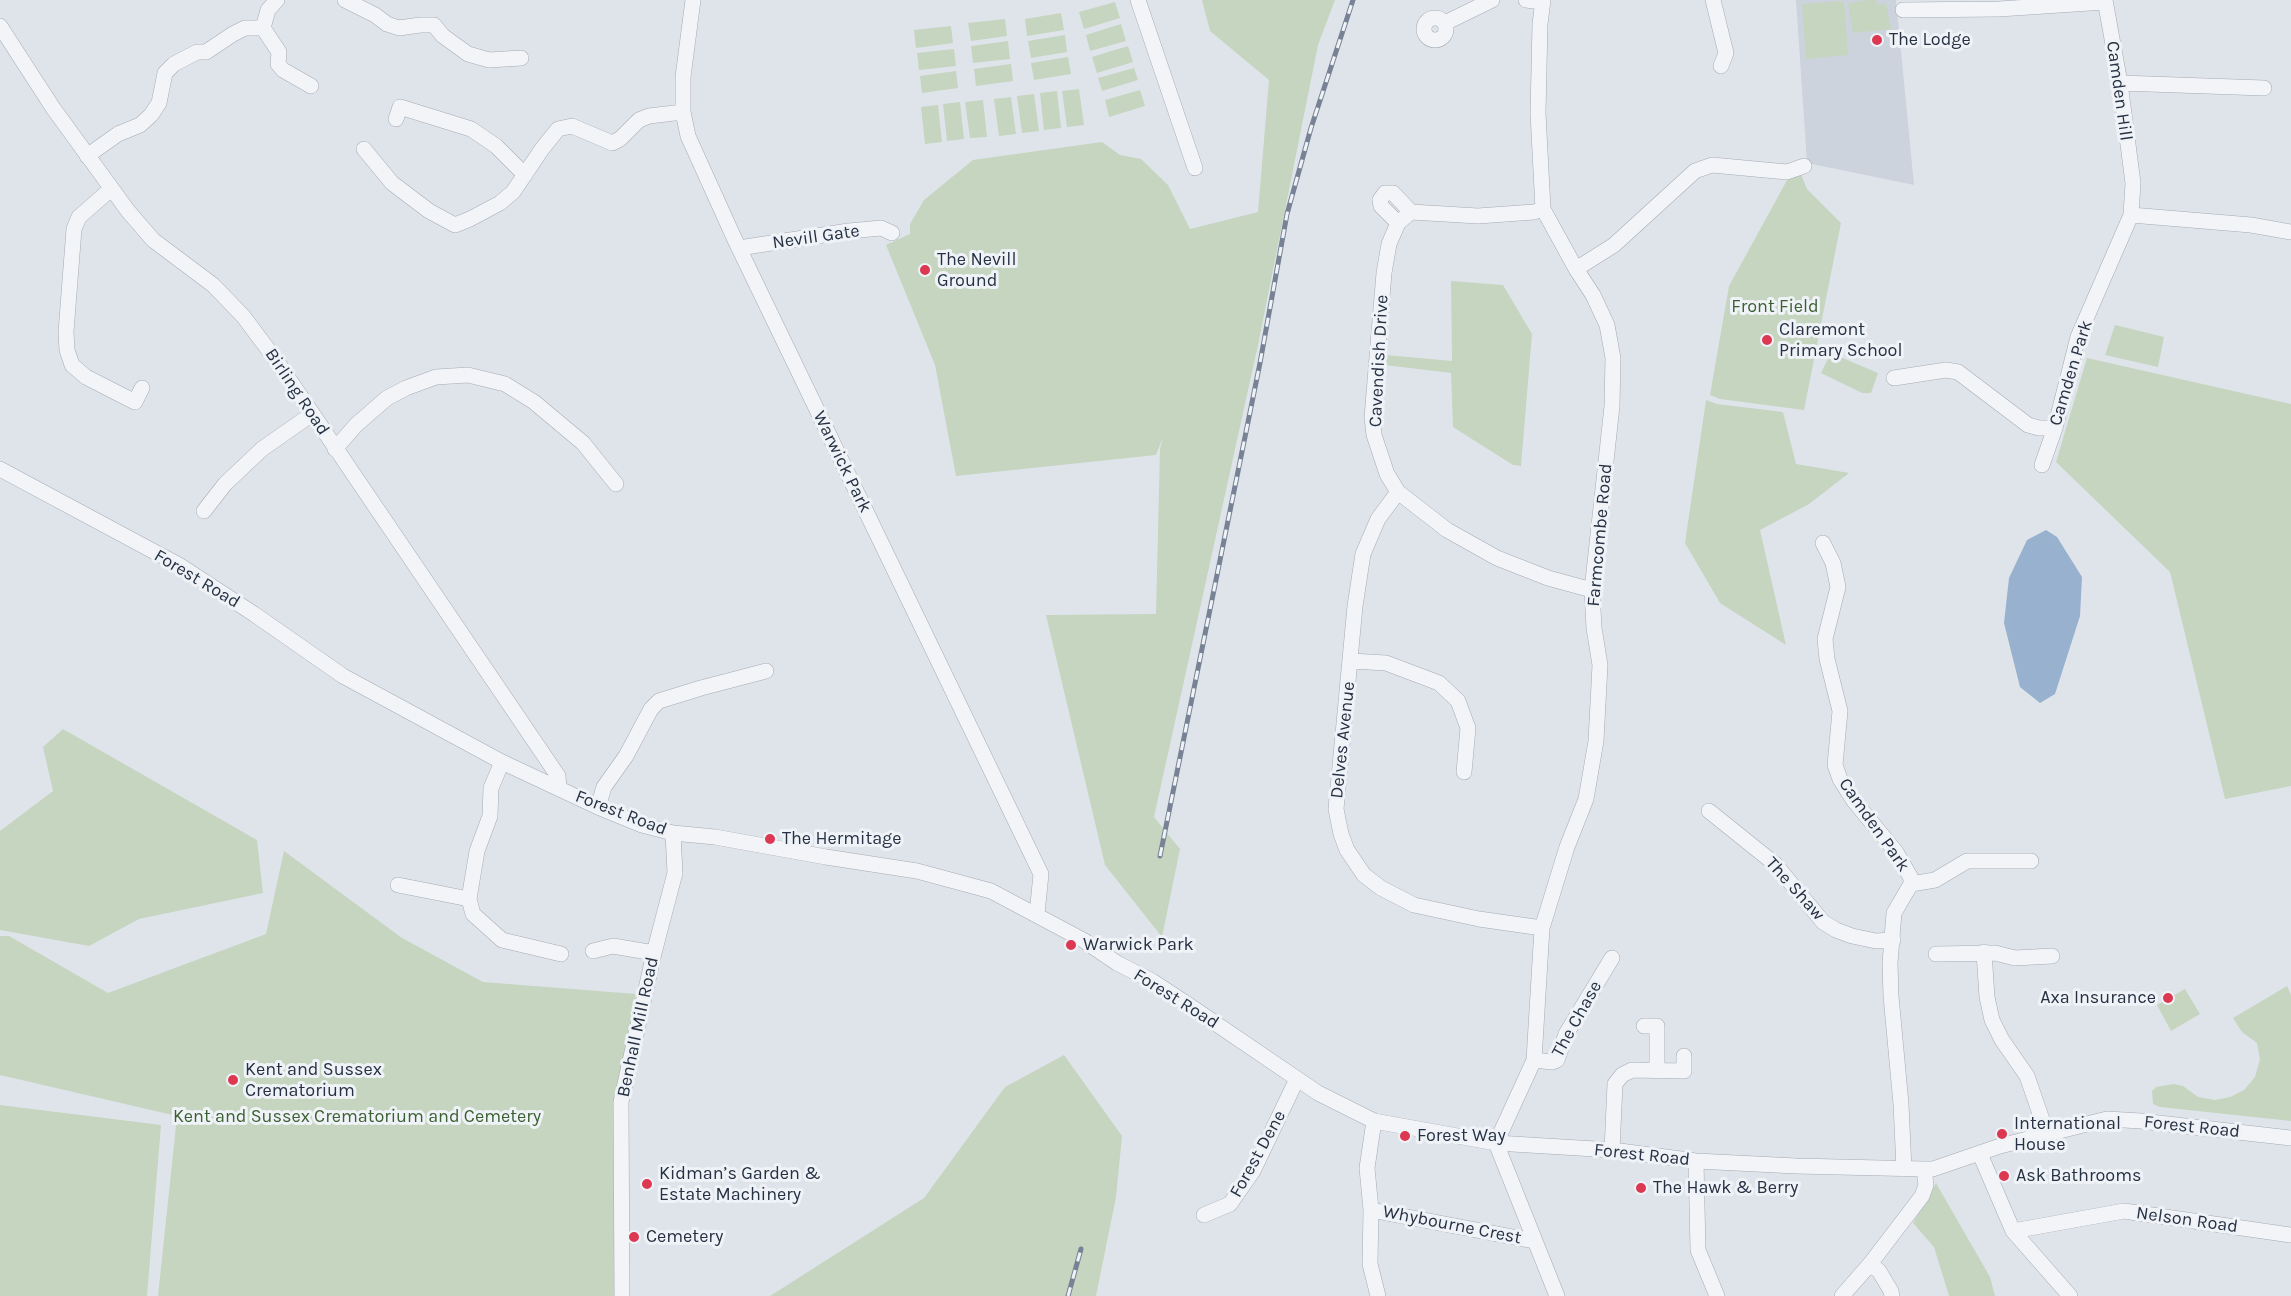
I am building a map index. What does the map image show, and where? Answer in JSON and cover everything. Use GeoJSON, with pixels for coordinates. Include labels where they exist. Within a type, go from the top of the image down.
{"type":"FeatureCollection","features":[{"type":"Feature","properties":{"kind":"street"},"geometry":{"type":"LineString","coordinates":[[277,0],[268,10],[263,28],[279,52],[278,64],[283,70],[311,86]]}},
{"type":"Feature","properties":{"kind":"street"},"geometry":{"type":"LineString","coordinates":[[345,0],[375,15],[387,24],[399,28],[434,25],[443,36],[468,54],[489,60],[521,58]]}},
{"type":"Feature","properties":{"kind":"street","name":"Warwick Park"},"geometry":{"type":"LineString","coordinates":[[693,0],[683,77],[683,112],[688,136],[739,249],[1041,874],[1037,914]]}},
{"type":"Feature","properties":{"kind":"street"},"geometry":{"type":"LineString","coordinates":[[1138,0],[1195,168]]}},
{"type":"Feature","properties":{"kind":"street"},"geometry":{"type":"LineString","coordinates":[[1445,23],[1492,0]]}},
{"type":"Feature","properties":{"kind":"street"},"geometry":{"type":"LineString","coordinates":[[1526,0],[1543,1]]}},
{"type":"Feature","properties":{"kind":"street"},"geometry":{"type":"LineString","coordinates":[[1713,0],[1726,53],[1721,66]]}},
{"type":"Feature","properties":{"kind":"street","name":"Farmcombe Road"},"geometry":{"type":"LineString","coordinates":[[1496,1143],[1534,1060],[1542,928],[1567,847],[1586,799],[1596,741],[1600,665],[1594,628],[1592,590],[1612,406],[1612,358],[1606,325],[1593,295],[1543,209],[1538,113],[1543,1]]}},
{"type":"Feature","properties":{"kind":"street"},"geometry":{"type":"LineString","coordinates":[[1903,10],[1999,9],[2105,1]]}},
{"type":"Feature","properties":{"kind":"street","name":"Camden Hill"},"geometry":{"type":"LineString","coordinates":[[2105,1],[2120,83],[2133,183]]}},
{"type":"Feature","properties":{"kind":"street","name":"Birling Road"},"geometry":{"type":"LineString","coordinates":[[0,26],[87,156],[153,240],[213,285],[243,316],[276,360],[558,776],[559,787]]}},
{"type":"Feature","properties":{"kind":"street"},"geometry":{"type":"LineString","coordinates":[[87,156],[118,134],[140,125],[151,116],[159,103],[165,73],[174,64],[197,52],[206,52],[245,28],[263,28]]}},
{"type":"Feature","properties":{"kind":"street"},"geometry":{"type":"LineString","coordinates":[[2120,83],[2264,88]]}},
{"type":"Feature","properties":{"kind":"street"},"geometry":{"type":"LineString","coordinates":[[396,120],[400,107],[471,129],[496,146],[525,176]]}},
{"type":"Feature","properties":{"kind":"street"},"geometry":{"type":"LineString","coordinates":[[364,149],[392,183],[455,230],[500,203],[513,192],[542,148],[558,129],[572,126],[612,142],[620,139],[639,120],[649,116],[683,112]]}},
{"type":"Feature","properties":{"kind":"street"},"geometry":{"type":"LineString","coordinates":[[1576,269],[1614,245],[1695,171],[1712,165],[1787,172],[1804,166]]}},
{"type":"Feature","properties":{"kind":"street","name":"Camden Park"},"geometry":{"type":"LineString","coordinates":[[2042,465],[2055,428],[2078,337],[2132,215],[2133,183]]}},
{"type":"Feature","properties":{"kind":"street"},"geometry":{"type":"LineString","coordinates":[[111,189],[79,217],[74,229],[66,332],[67,350],[72,365],[86,377],[135,402],[142,388]]}},
{"type":"Feature","properties":{"kind":"street"},"geometry":{"type":"LineString","coordinates":[[1398,223],[1381,206],[1380,200],[1384,193],[1393,193],[1411,212],[1478,216],[1534,212],[1543,209]]}},
{"type":"Feature","properties":{"kind":"street","name":"Cavendish Drive"},"geometry":{"type":"LineString","coordinates":[[1411,212],[1398,223],[1389,244],[1384,273],[1372,417],[1380,456],[1387,474],[1398,492],[1447,530],[1497,558],[1548,578],[1592,590]]}},
{"type":"Feature","properties":{"kind":"street"},"geometry":{"type":"LineString","coordinates":[[2132,215],[2251,225],[2291,232]]}},
{"type":"Feature","properties":{"kind":"street","name":"Nevill Gate"},"geometry":{"type":"LineString","coordinates":[[739,249],[849,231],[881,228],[892,233]]}},
{"type":"Feature","properties":{"kind":"street"},"geometry":{"type":"LineString","coordinates":[[1894,378],[1946,370],[1958,372],[1991,399],[2007,421],[2039,428],[2055,428]]}},
{"type":"Feature","properties":{"kind":"street"},"geometry":{"type":"LineString","coordinates":[[335,449],[356,425],[387,398],[436,377],[468,375],[505,384],[534,402],[583,443],[616,484]]}},
{"type":"Feature","properties":{"kind":"street"},"geometry":{"type":"LineString","coordinates":[[204,511],[225,484],[262,449],[312,414]]}},
{"type":"Feature","properties":{"kind":"street","name":"Forest Road"},"geometry":{"type":"LineString","coordinates":[[0,469],[179,566],[254,614],[343,676],[502,762],[642,825],[673,833],[723,838],[826,857],[916,870],[991,891],[1037,914],[1152,981],[1297,1079],[1337,1104],[1374,1121],[1496,1143],[1611,1150],[1696,1161],[1924,1169],[1933,1169],[2000,1146],[2107,1119],[2291,1138]]}},
{"type":"Feature","properties":{"kind":"street","name":"Delves Avenue"},"geometry":{"type":"LineString","coordinates":[[1398,492],[1378,519],[1363,554],[1355,606],[1336,809],[1341,834],[1347,850],[1364,874],[1381,888],[1414,905],[1479,919],[1542,928]]}},
{"type":"Feature","properties":{"kind":"street","name":"Camden Park"},"geometry":{"type":"LineString","coordinates":[[1831,549],[1838,587],[1825,639],[1827,659],[1840,711],[1835,765],[1840,779],[1854,801],[1904,864],[1911,884],[1894,913],[1891,996],[1901,1104],[1904,1168]]}},
{"type":"Feature","properties":{"kind":"street"},"geometry":{"type":"LineString","coordinates":[[1351,661],[1386,663],[1439,682],[1458,701],[1468,728],[1464,772]]}},
{"type":"Feature","properties":{"kind":"street"},"geometry":{"type":"LineString","coordinates":[[598,807],[604,787],[626,756],[651,709],[659,701],[766,671]]}},
{"type":"Feature","properties":{"kind":"street"},"geometry":{"type":"LineString","coordinates":[[502,762],[491,788],[490,816],[477,851],[469,899],[473,914],[502,940],[561,954]]}},
{"type":"Feature","properties":{"kind":"street","name":"The Shaw"},"geometry":{"type":"LineString","coordinates":[[1710,810],[1775,864],[1823,922],[1852,936],[1893,940]]}},
{"type":"Feature","properties":{"kind":"street","name":"Benhall Mill Road"},"geometry":{"type":"LineString","coordinates":[[622,1296],[621,1102],[654,953],[675,873],[673,833]]}},
{"type":"Feature","properties":{"kind":"street"},"geometry":{"type":"LineString","coordinates":[[1911,884],[1935,880],[1967,861],[2021,866]]}},
{"type":"Feature","properties":{"kind":"street"},"geometry":{"type":"LineString","coordinates":[[398,885],[469,899]]}},
{"type":"Feature","properties":{"kind":"street"},"geometry":{"type":"LineString","coordinates":[[593,951],[613,946],[654,953]]}},
{"type":"Feature","properties":{"kind":"street"},"geometry":{"type":"LineString","coordinates":[[1936,954],[1984,952],[2014,958],[2052,956]]}},
{"type":"Feature","properties":{"kind":"street"},"geometry":{"type":"LineString","coordinates":[[1984,952],[1987,997],[1992,1020],[2002,1040],[2027,1076],[2047,1134]]}},
{"type":"Feature","properties":{"kind":"street","name":"The Chase"},"geometry":{"type":"LineString","coordinates":[[1534,1060],[1552,1062],[1557,1060],[1566,1034],[1612,958]]}},
{"type":"Feature","properties":{"kind":"street"},"geometry":{"type":"LineString","coordinates":[[1644,1026],[1657,1026],[1658,1071]]}},
{"type":"Feature","properties":{"kind":"street"},"geometry":{"type":"LineString","coordinates":[[1611,1150],[1614,1084],[1622,1074],[1632,1070],[1684,1071],[1684,1056]]}},
{"type":"Feature","properties":{"kind":"street","name":"Forest Dene"},"geometry":{"type":"LineString","coordinates":[[1204,1215],[1230,1204],[1253,1171],[1297,1079]]}},
{"type":"Feature","properties":{"kind":"street"},"geometry":{"type":"LineString","coordinates":[[1374,1121],[1367,1168],[1371,1210],[1370,1264],[1378,1296]]}},
{"type":"Feature","properties":{"kind":"street","name":"Whybourne Crest"},"geometry":{"type":"LineString","coordinates":[[1496,1143],[1557,1296]]}},
{"type":"Feature","properties":{"kind":"street"},"geometry":{"type":"LineString","coordinates":[[1980,1154],[2013,1231],[2070,1296]]}},
{"type":"Feature","properties":{"kind":"street"},"geometry":{"type":"LineString","coordinates":[[1696,1161],[1698,1250],[1717,1296]]}},
{"type":"Feature","properties":{"kind":"street"},"geometry":{"type":"LineString","coordinates":[[1842,1296],[1870,1264],[1922,1196],[1926,1185],[1924,1169]]}},
{"type":"Feature","properties":{"kind":"street","name":"Whybourne Crest"},"geometry":{"type":"LineString","coordinates":[[1371,1210],[1534,1241]]}},
{"type":"Feature","properties":{"kind":"street","name":"Nelson Road"},"geometry":{"type":"LineString","coordinates":[[2013,1231],[2124,1211],[2291,1234]]}},
{"type":"Feature","properties":{"kind":"street"},"geometry":{"type":"LineString","coordinates":[[1870,1264],[1879,1271],[1892,1296]]}},
{"type":"Feature","properties":{"kind":"shaded area"},"geometry":{"type":"Polygon","coordinates":[[[1796,0],[1896,0],[1914,185],[1807,163],[1796,0]]]}},
{"type":"Feature","properties":{"kind":"green space"},"geometry":{"type":"Polygon","coordinates":[[[1202,0],[1335,0],[1318,45],[1258,345],[1154,817],[1180,849],[1162,937],[1105,865],[1046,615],[1156,614],[1160,449],[1163,437],[1156,455],[956,476],[935,365],[886,245],[910,234],[910,224],[924,200],[973,160],[1102,142],[1120,155],[1141,159],[1168,185],[1190,229],[1258,212],[1269,80],[1210,31],[1202,0]]]}},
{"type":"Feature","properties":{"kind":"green space"},"geometry":{"type":"Polygon","coordinates":[[[1875,0],[1878,5],[1886,3],[1891,29],[1853,33],[1848,4],[1875,0]]]}},
{"type":"Feature","properties":{"kind":"green space"},"geometry":{"type":"Polygon","coordinates":[[[1844,1],[1848,55],[1806,59],[1802,4],[1844,1]]]}},
{"type":"Feature","properties":{"kind":"green space"},"geometry":{"type":"Polygon","coordinates":[[[1115,2],[1120,18],[1084,29],[1079,12],[1115,2]]]}},
{"type":"Feature","properties":{"kind":"green space"},"geometry":{"type":"Polygon","coordinates":[[[1061,13],[1064,30],[1027,36],[1025,19],[1061,13]]]}},
{"type":"Feature","properties":{"kind":"green space"},"geometry":{"type":"Polygon","coordinates":[[[1005,19],[1007,36],[971,41],[968,23],[1005,19]]]}},
{"type":"Feature","properties":{"kind":"green space"},"geometry":{"type":"Polygon","coordinates":[[[1121,24],[1126,41],[1090,51],[1086,35],[1121,24]]]}},
{"type":"Feature","properties":{"kind":"green space"},"geometry":{"type":"Polygon","coordinates":[[[951,26],[953,43],[916,48],[914,30],[951,26]]]}},
{"type":"Feature","properties":{"kind":"green space"},"geometry":{"type":"Polygon","coordinates":[[[1065,35],[1067,52],[1031,58],[1028,41],[1065,35]]]}},
{"type":"Feature","properties":{"kind":"green space"},"geometry":{"type":"Polygon","coordinates":[[[1008,41],[1010,59],[973,63],[971,46],[1008,41]]]}},
{"type":"Feature","properties":{"kind":"green space"},"geometry":{"type":"Polygon","coordinates":[[[1128,46],[1133,62],[1097,73],[1092,57],[1128,46]]]}},
{"type":"Feature","properties":{"kind":"green space"},"geometry":{"type":"Polygon","coordinates":[[[954,49],[956,66],[919,70],[917,53],[954,49]]]}},
{"type":"Feature","properties":{"kind":"green space"},"geometry":{"type":"Polygon","coordinates":[[[1068,57],[1071,74],[1034,80],[1031,63],[1068,57]]]}},
{"type":"Feature","properties":{"kind":"green space"},"geometry":{"type":"Polygon","coordinates":[[[1011,64],[1013,81],[976,86],[974,69],[1011,64]]]}},
{"type":"Feature","properties":{"kind":"green space"},"geometry":{"type":"Polygon","coordinates":[[[1134,68],[1138,80],[1102,91],[1098,78],[1134,68]]]}},
{"type":"Feature","properties":{"kind":"green space"},"geometry":{"type":"Polygon","coordinates":[[[956,71],[958,88],[922,93],[920,76],[956,71]]]}},
{"type":"Feature","properties":{"kind":"green space"},"geometry":{"type":"Polygon","coordinates":[[[1079,89],[1084,125],[1067,127],[1062,91],[1079,89]]]}},
{"type":"Feature","properties":{"kind":"green space"},"geometry":{"type":"Polygon","coordinates":[[[1140,90],[1145,106],[1109,117],[1105,100],[1140,90]]]}},
{"type":"Feature","properties":{"kind":"green space"},"geometry":{"type":"Polygon","coordinates":[[[1057,91],[1061,128],[1044,130],[1040,93],[1057,91]]]}},
{"type":"Feature","properties":{"kind":"green space"},"geometry":{"type":"Polygon","coordinates":[[[1034,94],[1039,131],[1022,133],[1017,96],[1034,94]]]}},
{"type":"Feature","properties":{"kind":"green space"},"geometry":{"type":"Polygon","coordinates":[[[1011,97],[1016,134],[999,136],[994,99],[1011,97]]]}},
{"type":"Feature","properties":{"kind":"green space"},"geometry":{"type":"Polygon","coordinates":[[[983,100],[987,137],[970,138],[965,102],[983,100]]]}},
{"type":"Feature","properties":{"kind":"green space"},"geometry":{"type":"Polygon","coordinates":[[[960,102],[964,139],[947,141],[943,104],[960,102]]]}},
{"type":"Feature","properties":{"kind":"green space"},"geometry":{"type":"Polygon","coordinates":[[[938,105],[942,142],[925,144],[921,107],[938,105]]]}},
{"type":"Feature","properties":{"kind":"green space","name":"Front Field"},"geometry":{"type":"Polygon","coordinates":[[[1800,172],[1807,189],[1841,223],[1804,410],[1720,399],[1710,395],[1729,286],[1791,173],[1800,172]]]}},
{"type":"Feature","properties":{"kind":"green space"},"geometry":{"type":"Polygon","coordinates":[[[1451,281],[1503,285],[1532,334],[1521,466],[1513,465],[1453,427],[1451,373],[1385,365],[1386,355],[1452,361],[1451,281]]]}},
{"type":"Feature","properties":{"kind":"green space"},"geometry":{"type":"Polygon","coordinates":[[[2115,325],[2164,337],[2158,367],[2105,355],[2115,325]]]}},
{"type":"Feature","properties":{"kind":"green space"},"geometry":{"type":"Polygon","coordinates":[[[1831,353],[1878,373],[1871,393],[1862,393],[1821,373],[1831,353]]]}},
{"type":"Feature","properties":{"kind":"green space"},"geometry":{"type":"Polygon","coordinates":[[[2087,358],[2291,404],[2291,786],[2225,799],[2170,572],[2056,462],[2087,358]]]}},
{"type":"Feature","properties":{"kind":"green space"},"geometry":{"type":"Polygon","coordinates":[[[1706,400],[1717,404],[1783,412],[1796,464],[1849,473],[1809,504],[1760,530],[1786,645],[1720,603],[1685,543],[1706,400]]]}},
{"type":"Feature","properties":{"kind":"green space"},"geometry":{"type":"Polygon","coordinates":[[[63,729],[257,840],[263,893],[139,919],[89,946],[0,930],[0,831],[53,791],[43,747],[63,729]]]}},
{"type":"Feature","properties":{"kind":"green space","name":"Kent and Sussex Crematorium and Cemetery"},"geometry":{"type":"Polygon","coordinates":[[[284,851],[402,938],[483,982],[636,994],[618,1092],[617,1296],[158,1296],[177,1116],[0,1075],[0,936],[9,936],[108,993],[266,934],[284,851]]]}},
{"type":"Feature","properties":{"kind":"green space"},"geometry":{"type":"Polygon","coordinates":[[[2287,986],[2291,995],[2291,1121],[2160,1107],[2153,1104],[2152,1091],[2156,1087],[2174,1084],[2183,1086],[2198,1097],[2215,1100],[2230,1097],[2244,1090],[2255,1077],[2260,1059],[2257,1043],[2242,1032],[2233,1018],[2287,986]]]}},
{"type":"Feature","properties":{"kind":"green space"},"geometry":{"type":"Polygon","coordinates":[[[2185,989],[2200,1014],[2171,1031],[2157,1005],[2185,989]]]}},
{"type":"Feature","properties":{"kind":"green space"},"geometry":{"type":"Polygon","coordinates":[[[1064,1055],[1122,1136],[1116,1197],[1096,1296],[770,1296],[924,1198],[1005,1087],[1064,1055]]]}},
{"type":"Feature","properties":{"kind":"green space"},"geometry":{"type":"Polygon","coordinates":[[[0,1105],[161,1125],[147,1296],[0,1296],[0,1105]]]}},
{"type":"Feature","properties":{"kind":"green space"},"geometry":{"type":"Polygon","coordinates":[[[1936,1183],[1990,1277],[1995,1296],[1949,1296],[1934,1247],[1913,1223],[1936,1183]]]}},
{"type":"Feature","properties":{"kind":"water"},"geometry":{"type":"Polygon","coordinates":[[[2046,530],[2057,537],[2082,577],[2080,616],[2055,694],[2040,703],[2020,687],[2004,623],[2009,578],[2027,540],[2046,530]]]}},
{"type":"Feature","properties":{"kind":"railway"},"geometry":{"type":"LineString","coordinates":[[1160,856],[1260,363],[1287,214],[1311,128],[1353,0]]}},
{"type":"Feature","properties":{"kind":"railway"},"geometry":{"type":"LineString","coordinates":[[1068,1296],[1081,1249]]}},
{"type":"Feature","properties":{"kind":"place","name":"The Lodge"},"geometry":{"type":"Point","coordinates":[1877,40]}},
{"type":"Feature","properties":{"kind":"place","name":"The Nevill Ground"},"geometry":{"type":"Point","coordinates":[925,270]}},
{"type":"Feature","properties":{"kind":"place","name":"Claremont Primary School"},"geometry":{"type":"Point","coordinates":[1767,340]}},
{"type":"Feature","properties":{"kind":"place","name":"The Hermitage"},"geometry":{"type":"Point","coordinates":[770,839]}},
{"type":"Feature","properties":{"kind":"place","name":"Warwick Park"},"geometry":{"type":"Point","coordinates":[1071,945]}},
{"type":"Feature","properties":{"kind":"place","name":"Axa Insurance"},"geometry":{"type":"Point","coordinates":[2168,998]}},
{"type":"Feature","properties":{"kind":"place","name":"Kent and Sussex Crematorium"},"geometry":{"type":"Point","coordinates":[233,1080]}},
{"type":"Feature","properties":{"kind":"place","name":"International House"},"geometry":{"type":"Point","coordinates":[2002,1134]}},
{"type":"Feature","properties":{"kind":"place","name":"Forest Way"},"geometry":{"type":"Point","coordinates":[1405,1136]}},
{"type":"Feature","properties":{"kind":"place","name":"Ask Bathrooms"},"geometry":{"type":"Point","coordinates":[2004,1176]}},
{"type":"Feature","properties":{"kind":"place","name":"Kidman’s Garden & Estate Machinery"},"geometry":{"type":"Point","coordinates":[647,1184]}},
{"type":"Feature","properties":{"kind":"place","name":"The Hawk & Berry"},"geometry":{"type":"Point","coordinates":[1641,1188]}},
{"type":"Feature","properties":{"kind":"place","name":"Cemetery"},"geometry":{"type":"Point","coordinates":[634,1237]}}]}
